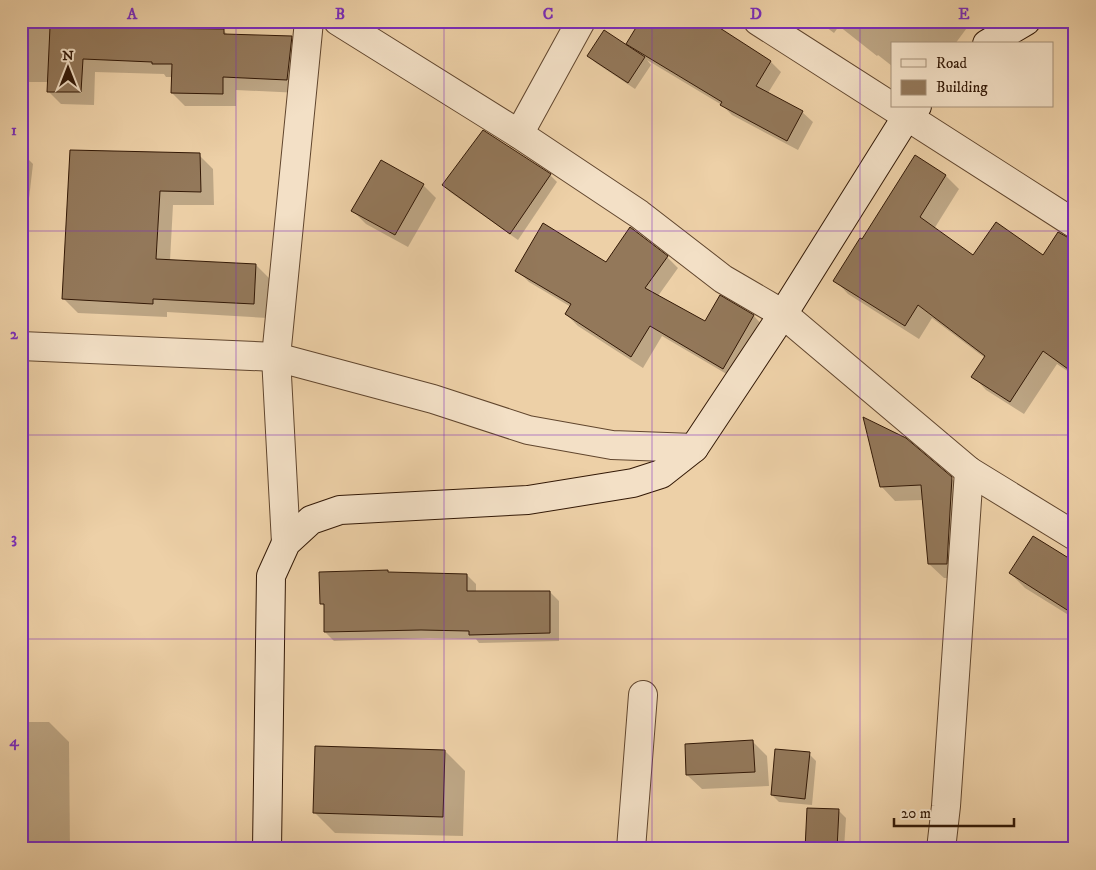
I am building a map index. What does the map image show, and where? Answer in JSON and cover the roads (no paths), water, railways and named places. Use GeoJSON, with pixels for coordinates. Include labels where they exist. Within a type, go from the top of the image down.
{"type":"FeatureCollection","features":[{"type":"Feature","properties":{"kind":"street"},"geometry":{"type":"LineString","coordinates":[[286,543],[276,358],[309,21]]}},
{"type":"Feature","properties":{"kind":"street"},"geometry":{"type":"LineString","coordinates":[[338,21],[519,134],[639,214],[724,279],[783,314],[969,471],[1075,536]]}},
{"type":"Feature","properties":{"kind":"street"},"geometry":{"type":"LineString","coordinates":[[519,134],[581,21]]}},
{"type":"Feature","properties":{"kind":"street"},"geometry":{"type":"LineString","coordinates":[[758,21],[891,99]]}},
{"type":"Feature","properties":{"kind":"street"},"geometry":{"type":"LineString","coordinates":[[991,42],[1026,21]]}},
{"type":"Feature","properties":{"kind":"street"},"geometry":{"type":"LineString","coordinates":[[267,849],[271,576],[286,543],[311,520],[340,510],[528,500],[633,483],[661,474],[694,448],[783,314],[912,111],[1075,224]]}},
{"type":"Feature","properties":{"kind":"street"},"geometry":{"type":"LineString","coordinates":[[21,346],[276,358],[433,398],[528,430],[612,445],[694,448]]}},
{"type":"Feature","properties":{"kind":"street"},"geometry":{"type":"LineString","coordinates":[[941,849],[969,471]]}},
{"type":"Feature","properties":{"kind":"street"},"geometry":{"type":"LineString","coordinates":[[631,849],[643,695]]}}]}
